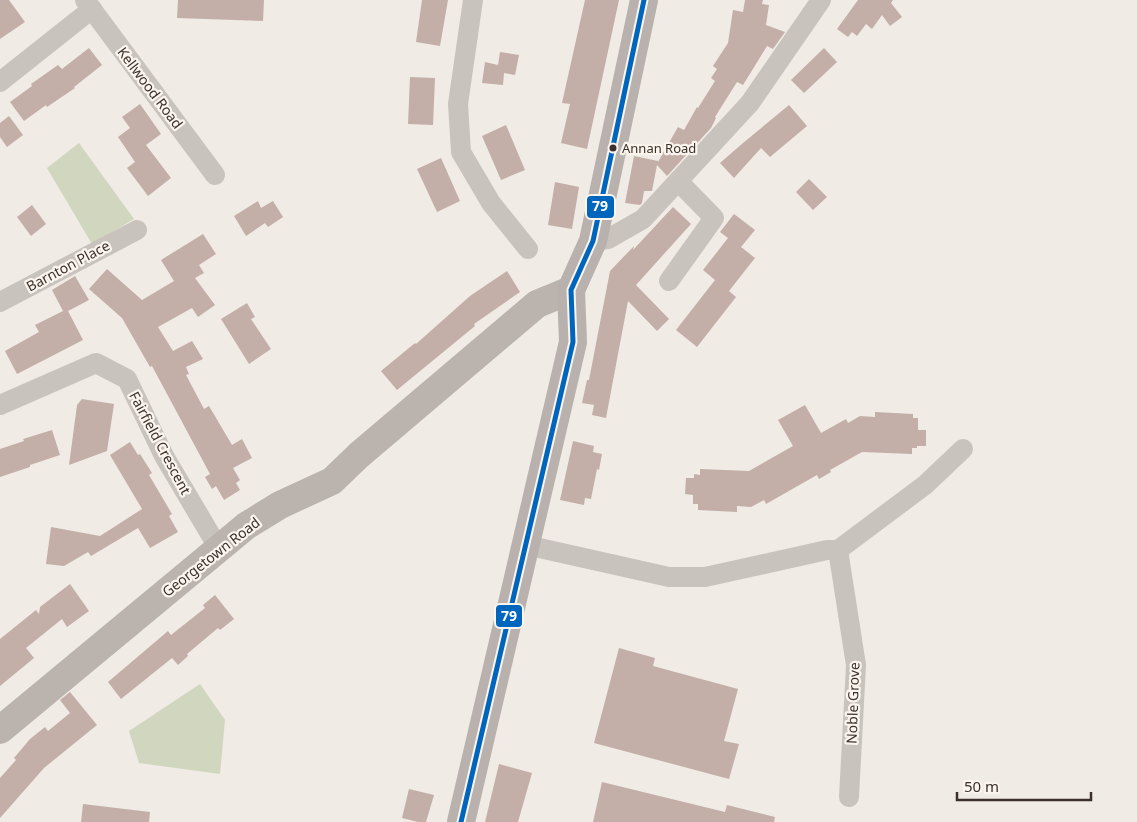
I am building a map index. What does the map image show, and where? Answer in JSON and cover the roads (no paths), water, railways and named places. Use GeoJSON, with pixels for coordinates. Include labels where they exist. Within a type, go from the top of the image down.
{"type":"FeatureCollection","features":[{"type":"Feature","properties":{"kind":"main road"},"geometry":{"type":"LineString","coordinates":[[461,822],[573,342],[571,290],[593,241],[644,0]]}},
{"type":"Feature","properties":{"kind":"street"},"geometry":{"type":"LineString","coordinates":[[473,0],[458,104],[461,152],[491,203],[528,249]]}},
{"type":"Feature","properties":{"kind":"street"},"geometry":{"type":"LineString","coordinates":[[593,241],[608,239],[642,220],[750,103],[821,0]]}},
{"type":"Feature","properties":{"kind":"street"},"geometry":{"type":"LineString","coordinates":[[0,82],[88,4]]}},
{"type":"Feature","properties":{"kind":"street","name":"Kellwood Road"},"geometry":{"type":"LineString","coordinates":[[88,4],[215,175]]}},
{"type":"Feature","properties":{"kind":"street"},"geometry":{"type":"LineString","coordinates":[[668,281],[714,218],[678,180]]}},
{"type":"Feature","properties":{"kind":"street","name":"Barnton Place"},"geometry":{"type":"LineString","coordinates":[[0,302],[137,230]]}},
{"type":"Feature","properties":{"kind":"street","name":"Georgetown Road"},"geometry":{"type":"LineString","coordinates":[[0,730],[246,526],[280,506],[332,481],[359,455],[537,304],[571,290]]}},
{"type":"Feature","properties":{"kind":"street","name":"Fairfield Crescent"},"geometry":{"type":"LineString","coordinates":[[0,405],[96,363],[127,379],[164,456],[219,549]]}},
{"type":"Feature","properties":{"kind":"street"},"geometry":{"type":"LineString","coordinates":[[526,545],[669,576],[705,576],[827,550],[838,550],[926,485],[962,449]]}},
{"type":"Feature","properties":{"kind":"street","name":"Noble Grove"},"geometry":{"type":"LineString","coordinates":[[838,550],[856,665],[849,797]]}},
{"type":"Feature","properties":{"kind":"place","name":"Annan Road"},"geometry":{"type":"Point","coordinates":[613,148]}}]}
